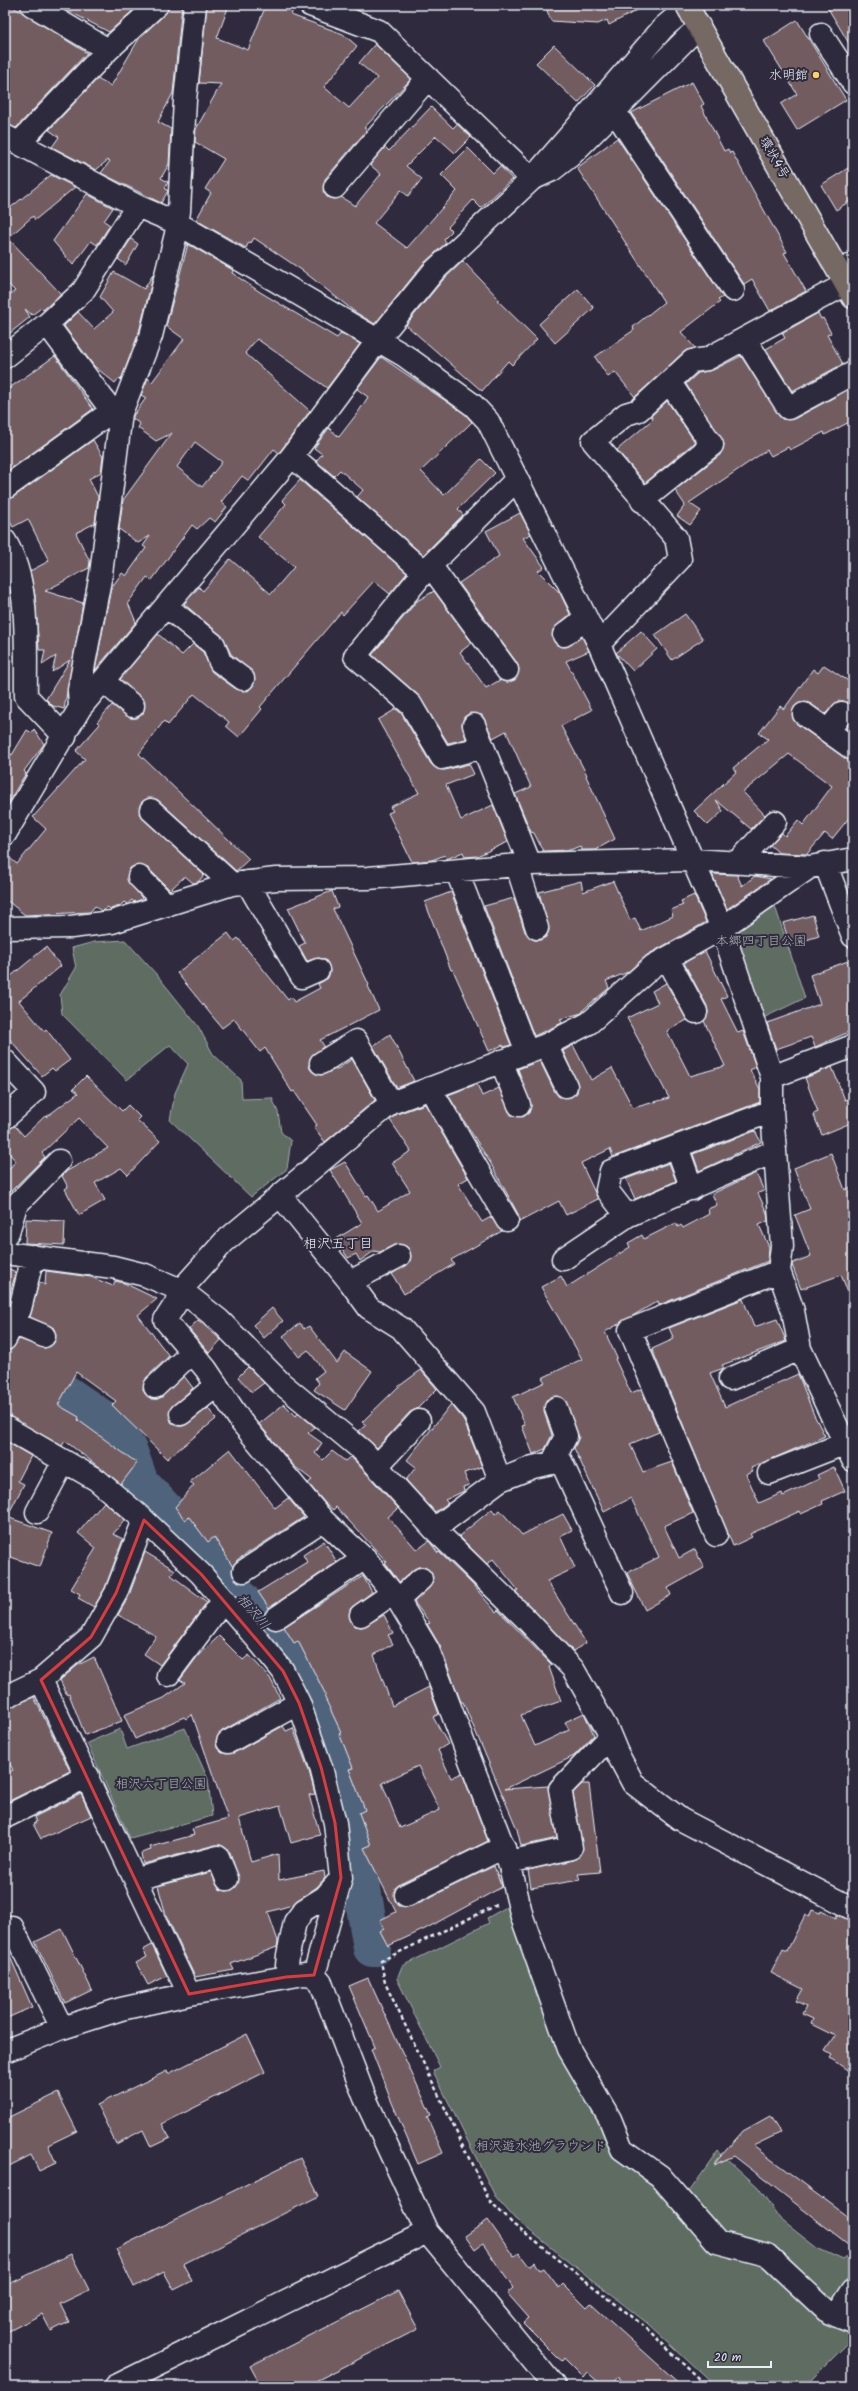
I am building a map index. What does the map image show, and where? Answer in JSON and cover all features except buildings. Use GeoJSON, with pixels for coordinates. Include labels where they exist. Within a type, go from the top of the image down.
{"type":"FeatureCollection","features":[{"type":"Feature","properties":{"kind":"main road","name":"環状4号"},"geometry":{"type":"LineString","coordinates":[[693,14],[848,280]]}},
{"type":"Feature","properties":{"kind":"street"},"geometry":{"type":"LineString","coordinates":[[32,5],[108,50]]}},
{"type":"Feature","properties":{"kind":"street"},"geometry":{"type":"LineString","coordinates":[[157,5],[12,139],[137,206],[177,223],[378,340],[434,376],[473,406],[488,421],[599,644],[691,860],[722,928],[772,1077],[772,1111],[782,1246],[779,1272],[793,1311],[800,1349],[847,1436],[769,1473]]}},
{"type":"Feature","properties":{"kind":"street"},"geometry":{"type":"LineString","coordinates":[[80,708],[79,690],[101,574],[116,412],[151,336],[177,223],[185,100],[195,5]]}},
{"type":"Feature","properties":{"kind":"street"},"geometry":{"type":"LineString","coordinates":[[310,5],[379,31],[532,179]]}},
{"type":"Feature","properties":{"kind":"street"},"geometry":{"type":"LineString","coordinates":[[532,179],[552,170],[570,156],[615,112],[693,14]]}},
{"type":"Feature","properties":{"kind":"street"},"geometry":{"type":"LineString","coordinates":[[5,834],[65,737],[80,708],[292,456],[378,340],[433,272],[532,179],[664,27],[693,14]]}},
{"type":"Feature","properties":{"kind":"street"},"geometry":{"type":"LineString","coordinates":[[821,34],[853,83]]}},
{"type":"Feature","properties":{"kind":"street"},"geometry":{"type":"LineString","coordinates":[[335,187],[428,78]]}},
{"type":"Feature","properties":{"kind":"street"},"geometry":{"type":"LineString","coordinates":[[615,112],[733,290]]}},
{"type":"Feature","properties":{"kind":"street"},"geometry":{"type":"LineString","coordinates":[[5,357],[47,324],[83,291],[137,206]]}},
{"type":"Feature","properties":{"kind":"street"},"geometry":{"type":"LineString","coordinates":[[599,644],[680,559],[676,538],[593,441],[626,414],[639,410],[670,383],[692,361],[707,359],[848,280]]}},
{"type":"Feature","properties":{"kind":"street"},"geometry":{"type":"LineString","coordinates":[[47,324],[116,412]]}},
{"type":"Feature","properties":{"kind":"street"},"geometry":{"type":"LineString","coordinates":[[745,339],[788,408],[853,372]]}},
{"type":"Feature","properties":{"kind":"street"},"geometry":{"type":"LineString","coordinates":[[642,500],[712,445],[670,383]]}},
{"type":"Feature","properties":{"kind":"street"},"geometry":{"type":"LineString","coordinates":[[5,488],[116,412]]}},
{"type":"Feature","properties":{"kind":"street"},"geometry":{"type":"LineString","coordinates":[[292,456],[427,569],[507,670]]}},
{"type":"Feature","properties":{"kind":"street"},"geometry":{"type":"LineString","coordinates":[[482,747],[442,758],[411,705],[355,656],[427,569],[517,479]]}},
{"type":"Feature","properties":{"kind":"street"},"geometry":{"type":"LineString","coordinates":[[5,541],[10,549],[24,598],[26,696],[65,737]]}},
{"type":"Feature","properties":{"kind":"street"},"geometry":{"type":"LineString","coordinates":[[166,606],[214,644],[220,662],[243,679]]}},
{"type":"Feature","properties":{"kind":"street"},"geometry":{"type":"LineString","coordinates":[[564,635],[586,618]]}},
{"type":"Feature","properties":{"kind":"street"},"geometry":{"type":"LineString","coordinates":[[103,681],[133,706]]}},
{"type":"Feature","properties":{"kind":"street"},"geometry":{"type":"LineString","coordinates":[[828,731],[842,713]]}},
{"type":"Feature","properties":{"kind":"street"},"geometry":{"type":"LineString","coordinates":[[804,714],[853,750]]}},
{"type":"Feature","properties":{"kind":"street"},"geometry":{"type":"LineString","coordinates":[[474,725],[523,865],[537,928]]}},
{"type":"Feature","properties":{"kind":"street"},"geometry":{"type":"LineString","coordinates":[[151,810],[240,883],[303,977]]}},
{"type":"Feature","properties":{"kind":"street"},"geometry":{"type":"LineString","coordinates":[[738,862],[775,822]]}},
{"type":"Feature","properties":{"kind":"street"},"geometry":{"type":"LineString","coordinates":[[853,846],[831,862],[722,928],[653,966],[589,1023],[536,1049],[391,1103],[224,1242],[180,1290],[178,1300],[165,1320],[217,1385],[242,1423],[323,1520],[365,1558],[396,1597],[428,1650],[507,1855],[522,1917],[570,2049],[610,2119],[622,2149],[660,2176],[717,2242],[767,2255],[829,2313],[844,2319],[853,2290]]}},
{"type":"Feature","properties":{"kind":"street"},"geometry":{"type":"LineString","coordinates":[[5,928],[71,927],[112,922],[240,883],[276,879],[368,878],[457,872],[523,865],[691,860],[738,862],[831,862]]}},
{"type":"Feature","properties":{"kind":"street"},"geometry":{"type":"LineString","coordinates":[[831,862],[853,936]]}},
{"type":"Feature","properties":{"kind":"street"},"geometry":{"type":"LineString","coordinates":[[457,872],[536,1049],[566,1086]]}},
{"type":"Feature","properties":{"kind":"street"},"geometry":{"type":"LineString","coordinates":[[139,878],[167,904]]}},
{"type":"Feature","properties":{"kind":"street"},"geometry":{"type":"LineString","coordinates":[[667,958],[696,1012]]}},
{"type":"Feature","properties":{"kind":"street"},"geometry":{"type":"LineString","coordinates":[[321,1063],[356,1041],[391,1103]]}},
{"type":"Feature","properties":{"kind":"street"},"geometry":{"type":"LineString","coordinates":[[772,1077],[853,1046]]}},
{"type":"Feature","properties":{"kind":"street"},"geometry":{"type":"LineString","coordinates":[[5,1060],[34,1092],[5,1118]]}},
{"type":"Feature","properties":{"kind":"street"},"geometry":{"type":"LineString","coordinates":[[501,1061],[519,1104]]}},
{"type":"Feature","properties":{"kind":"street"},"geometry":{"type":"LineString","coordinates":[[430,1088],[507,1220]]}},
{"type":"Feature","properties":{"kind":"street"},"geometry":{"type":"LineString","coordinates":[[627,1216],[607,1190],[611,1171],[772,1111]]}},
{"type":"Feature","properties":{"kind":"street"},"geometry":{"type":"LineString","coordinates":[[677,1147],[692,1189]]}},
{"type":"Feature","properties":{"kind":"street"},"geometry":{"type":"LineString","coordinates":[[563,1259],[627,1216],[692,1189],[775,1151]]}},
{"type":"Feature","properties":{"kind":"street"},"geometry":{"type":"LineString","coordinates":[[5,1236],[8,1232],[16,1205],[58,1161]]}},
{"type":"Feature","properties":{"kind":"street"},"geometry":{"type":"LineString","coordinates":[[280,1195],[369,1308],[400,1328],[474,1412],[500,1480]]}},
{"type":"Feature","properties":{"kind":"street"},"geometry":{"type":"LineString","coordinates":[[5,1252],[113,1267],[145,1275],[180,1290],[220,1320],[281,1383],[363,1451],[434,1529],[525,1618],[573,1669],[633,1783],[680,1818],[853,1908]]}},
{"type":"Feature","properties":{"kind":"street"},"geometry":{"type":"LineString","coordinates":[[33,1256],[20,1309],[9,1331],[44,1336]]}},
{"type":"Feature","properties":{"kind":"street"},"geometry":{"type":"LineString","coordinates":[[350,1282],[398,1256]]}},
{"type":"Feature","properties":{"kind":"street"},"geometry":{"type":"LineString","coordinates":[[716,1535],[630,1330],[779,1272]]}},
{"type":"Feature","properties":{"kind":"street"},"geometry":{"type":"LineString","coordinates":[[730,1379],[800,1349]]}},
{"type":"Feature","properties":{"kind":"street"},"geometry":{"type":"LineString","coordinates":[[155,1386],[192,1353]]}},
{"type":"Feature","properties":{"kind":"street"},"geometry":{"type":"LineString","coordinates":[[181,1414],[217,1385]]}},
{"type":"Feature","properties":{"kind":"street"},"geometry":{"type":"LineString","coordinates":[[552,1463],[566,1436],[556,1408]]}},
{"type":"Feature","properties":{"kind":"street"},"geometry":{"type":"LineString","coordinates":[[377,1466],[419,1421]]}},
{"type":"Feature","properties":{"kind":"street"},"geometry":{"type":"LineString","coordinates":[[5,1427],[97,1480],[144,1520],[201,1574],[283,1671],[299,1703],[321,1767],[333,1816],[341,1878],[314,1975]]}},
{"type":"Feature","properties":{"kind":"street"},"geometry":{"type":"LineString","coordinates":[[37,1512],[64,1461]]}},
{"type":"Feature","properties":{"kind":"street"},"geometry":{"type":"LineString","coordinates":[[434,1529],[500,1480],[533,1467],[561,1461],[622,1593]]}},
{"type":"Feature","properties":{"kind":"street"},"geometry":{"type":"LineString","coordinates":[[5,1697],[41,1680],[91,1637],[116,1593],[144,1520]]}},
{"type":"Feature","properties":{"kind":"street"},"geometry":{"type":"LineString","coordinates":[[244,1571],[323,1520]]}},
{"type":"Feature","properties":{"kind":"street"},"geometry":{"type":"LineString","coordinates":[[276,1618],[365,1558]]}},
{"type":"Feature","properties":{"kind":"street"},"geometry":{"type":"LineString","coordinates":[[360,1615],[396,1597],[421,1579]]}},
{"type":"Feature","properties":{"kind":"street"},"geometry":{"type":"LineString","coordinates":[[168,1675],[224,1600]]}},
{"type":"Feature","properties":{"kind":"street"},"geometry":{"type":"LineString","coordinates":[[41,1680],[137,1879],[189,1994]]}},
{"type":"Feature","properties":{"kind":"street"},"geometry":{"type":"LineString","coordinates":[[228,1742],[299,1703]]}},
{"type":"Feature","properties":{"kind":"street"},"geometry":{"type":"LineString","coordinates":[[406,1895],[507,1855],[571,1848],[560,1789],[610,1737]]}},
{"type":"Feature","properties":{"kind":"street"},"geometry":{"type":"LineString","coordinates":[[5,1817],[88,1776]]}},
{"type":"Feature","properties":{"kind":"street"},"geometry":{"type":"LineString","coordinates":[[137,1879],[218,1857],[227,1879]]}},
{"type":"Feature","properties":{"kind":"street"},"geometry":{"type":"LineString","coordinates":[[286,1976],[288,1955],[295,1922],[304,1910],[324,1897],[341,1878]]}},
{"type":"Feature","properties":{"kind":"street"},"geometry":{"type":"LineString","coordinates":[[5,1930],[12,1927],[62,2028]]}},
{"type":"Feature","properties":{"kind":"street"},"geometry":{"type":"LineString","coordinates":[[5,2051],[62,2028],[121,2009],[189,1994],[286,1976],[304,1974],[314,1975],[321,1983],[365,2098],[427,2232],[554,2386]]}},
{"type":"Feature","properties":{"kind":"street"},"geometry":{"type":"LineString","coordinates":[[124,2384],[427,2232]]}},
{"type":"Feature","properties":{"kind":"path"},"geometry":{"type":"LineString","coordinates":[[517,1895],[381,1962],[385,1983],[488,2200],[514,2225],[644,2326],[706,2386]]}},
{"type":"Feature","properties":{"kind":"highlighted area"},"geometry":{"type":"Polygon","coordinates":[[[144,1520],[201,1574],[283,1671],[299,1703],[321,1767],[335,1823],[341,1878],[314,1975],[286,1977],[189,1994],[41,1680],[91,1637],[116,1593],[144,1520]]]}},
{"type":"Feature","properties":{"kind":"green space","name":"本郷四丁目公園"},"geometry":{"type":"Polygon","coordinates":[[[773,900],[805,998],[763,1018],[730,927],[773,900]]]}},
{"type":"Feature","properties":{"kind":"green space"},"geometry":{"type":"Polygon","coordinates":[[[125,940],[157,975],[198,1026],[213,1054],[241,1080],[242,1099],[272,1098],[278,1112],[281,1132],[291,1141],[287,1169],[251,1197],[170,1120],[175,1093],[188,1064],[170,1045],[127,1080],[62,1014],[60,995],[76,968],[72,948],[94,942],[125,940]]]}},
{"type":"Feature","properties":{"kind":"green space","name":"相沢六丁目公園"},"geometry":{"type":"Polygon","coordinates":[[[185,1728],[208,1779],[212,1816],[130,1838],[87,1743],[120,1729],[127,1749],[185,1728]]]}},
{"type":"Feature","properties":{"kind":"green space","name":"相沢遊水池グラウンド"},"geometry":{"type":"Polygon","coordinates":[[[510,1905],[613,2153],[853,2332],[853,2338],[805,2386],[715,2386],[647,2323],[515,2219],[495,2196],[433,2071],[440,2067],[397,1979],[402,1966],[489,1923],[487,1918],[510,1905]]]}},
{"type":"Feature","properties":{"kind":"green space"},"geometry":{"type":"Polygon","coordinates":[[[718,2151],[758,2187],[780,2219],[817,2248],[843,2260],[853,2252],[853,2285],[834,2310],[722,2232],[687,2195],[718,2151]]]}},
{"type":"Feature","properties":{"kind":"waterway","name":"相沢川"},"geometry":{"type":"LineString","coordinates":[[5,1359],[57,1388],[116,1428],[129,1452],[140,1483],[197,1544],[258,1621],[288,1650],[304,1677],[349,1812],[372,1948]]}},
{"type":"Feature","properties":{"kind":"place","name":"水明館"},"geometry":{"type":"Point","coordinates":[816,75]}},
{"type":"Feature","properties":{"kind":"district","name":"相沢五丁目"},"geometry":{"type":"Point","coordinates":[338,1244]}}]}
